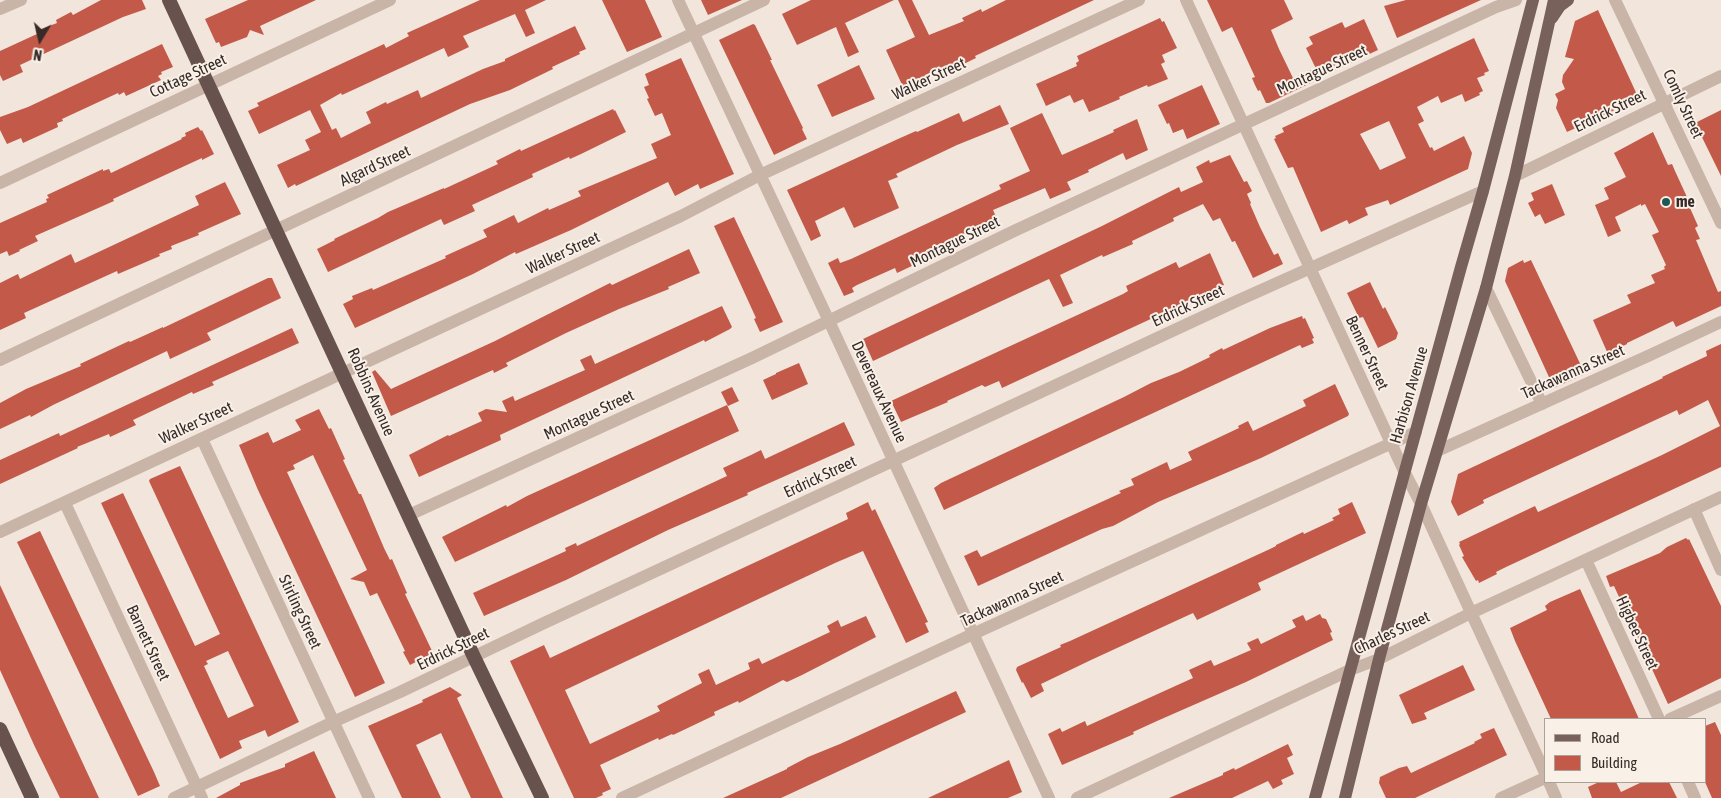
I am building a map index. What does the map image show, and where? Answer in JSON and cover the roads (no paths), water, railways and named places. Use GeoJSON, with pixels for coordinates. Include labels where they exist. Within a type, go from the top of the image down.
{"type":"FeatureCollection","features":[{"type":"Feature","properties":{"kind":"highway","name":"Robbins Avenue"},"geometry":{"type":"LineString","coordinates":[[169,0],[344,373],[474,657],[542,798]]}},
{"type":"Feature","properties":{"kind":"highway"},"geometry":{"type":"LineString","coordinates":[[0,729],[32,798]]}},
{"type":"Feature","properties":{"kind":"main road","name":"Harbison Avenue"},"geometry":{"type":"LineString","coordinates":[[1315,798],[1483,191],[1533,0]]}},
{"type":"Feature","properties":{"kind":"main road"},"geometry":{"type":"LineString","coordinates":[[1344,798],[1421,504],[1486,288],[1515,176],[1554,0]]}},
{"type":"Feature","properties":{"kind":"main road"},"geometry":{"type":"LineString","coordinates":[[1549,22],[1560,6],[1568,0]]}},
{"type":"Feature","properties":{"kind":"street"},"geometry":{"type":"LineString","coordinates":[[0,9],[20,0]]}},
{"type":"Feature","properties":{"kind":"street","name":"Cottage Street"},"geometry":{"type":"LineString","coordinates":[[0,183],[390,0]]}},
{"type":"Feature","properties":{"kind":"street","name":"Devereaux Avenue"},"geometry":{"type":"LineString","coordinates":[[678,0],[829,321],[1049,798]]}},
{"type":"Feature","properties":{"kind":"street","name":"Algard Street"},"geometry":{"type":"LineString","coordinates":[[0,360],[764,0]]}},
{"type":"Feature","properties":{"kind":"street","name":"Walker Street"},"geometry":{"type":"LineString","coordinates":[[0,532],[681,216],[760,175],[1139,0]]}},
{"type":"Feature","properties":{"kind":"street","name":"Benner Street"},"geometry":{"type":"LineString","coordinates":[[1186,0],[1544,771]]}},
{"type":"Feature","properties":{"kind":"street","name":"Montague Street"},"geometry":{"type":"LineString","coordinates":[[409,515],[829,321],[1014,231],[1487,11],[1516,0]]}},
{"type":"Feature","properties":{"kind":"street","name":"Comly Street"},"geometry":{"type":"LineString","coordinates":[[1615,0],[1721,223]]}},
{"type":"Feature","properties":{"kind":"street","name":"Erdrick Street"},"geometry":{"type":"LineString","coordinates":[[1515,176],[1664,102],[1721,76]]}},
{"type":"Feature","properties":{"kind":"street","name":"Erdrick Street"},"geometry":{"type":"LineString","coordinates":[[174,798],[200,792],[333,722],[1309,268],[1483,191]]}},
{"type":"Feature","properties":{"kind":"street"},"geometry":{"type":"LineString","coordinates":[[1486,288],[1542,404]]}},
{"type":"Feature","properties":{"kind":"street","name":"Tackawanna Street"},"geometry":{"type":"LineString","coordinates":[[1437,451],[1721,322]]}},
{"type":"Feature","properties":{"kind":"street","name":"Tackawanna Street"},"geometry":{"type":"LineString","coordinates":[[622,798],[973,634],[1416,432]]}},
{"type":"Feature","properties":{"kind":"street","name":"Stirling Street"},"geometry":{"type":"LineString","coordinates":[[202,439],[369,798]]}},
{"type":"Feature","properties":{"kind":"street","name":"Charles Street"},"geometry":{"type":"LineString","coordinates":[[1077,798],[1350,670],[1379,659],[1471,613],[1721,497]]}},
{"type":"Feature","properties":{"kind":"street","name":"Barnett Street"},"geometry":{"type":"LineString","coordinates":[[65,503],[200,792]]}},
{"type":"Feature","properties":{"kind":"street"},"geometry":{"type":"LineString","coordinates":[[1694,509],[1721,570]]}},
{"type":"Feature","properties":{"kind":"street","name":"Higbee Street"},"geometry":{"type":"LineString","coordinates":[[1586,560],[1659,718]]}},
{"type":"Feature","properties":{"kind":"street"},"geometry":{"type":"LineString","coordinates":[[1672,718],[1721,696]]}},
{"type":"Feature","properties":{"kind":"street"},"geometry":{"type":"LineString","coordinates":[[1502,798],[1544,778]]}},
{"type":"Feature","properties":{"kind":"street"},"geometry":{"type":"LineString","coordinates":[[1549,783],[1556,798]]}},
{"type":"Feature","properties":{"kind":"street"},"geometry":{"type":"LineString","coordinates":[[1688,783],[1695,798]]}},
{"type":"Feature","properties":{"kind":"place","name":"me"},"geometry":{"type":"Point","coordinates":[1666,202]}}]}
